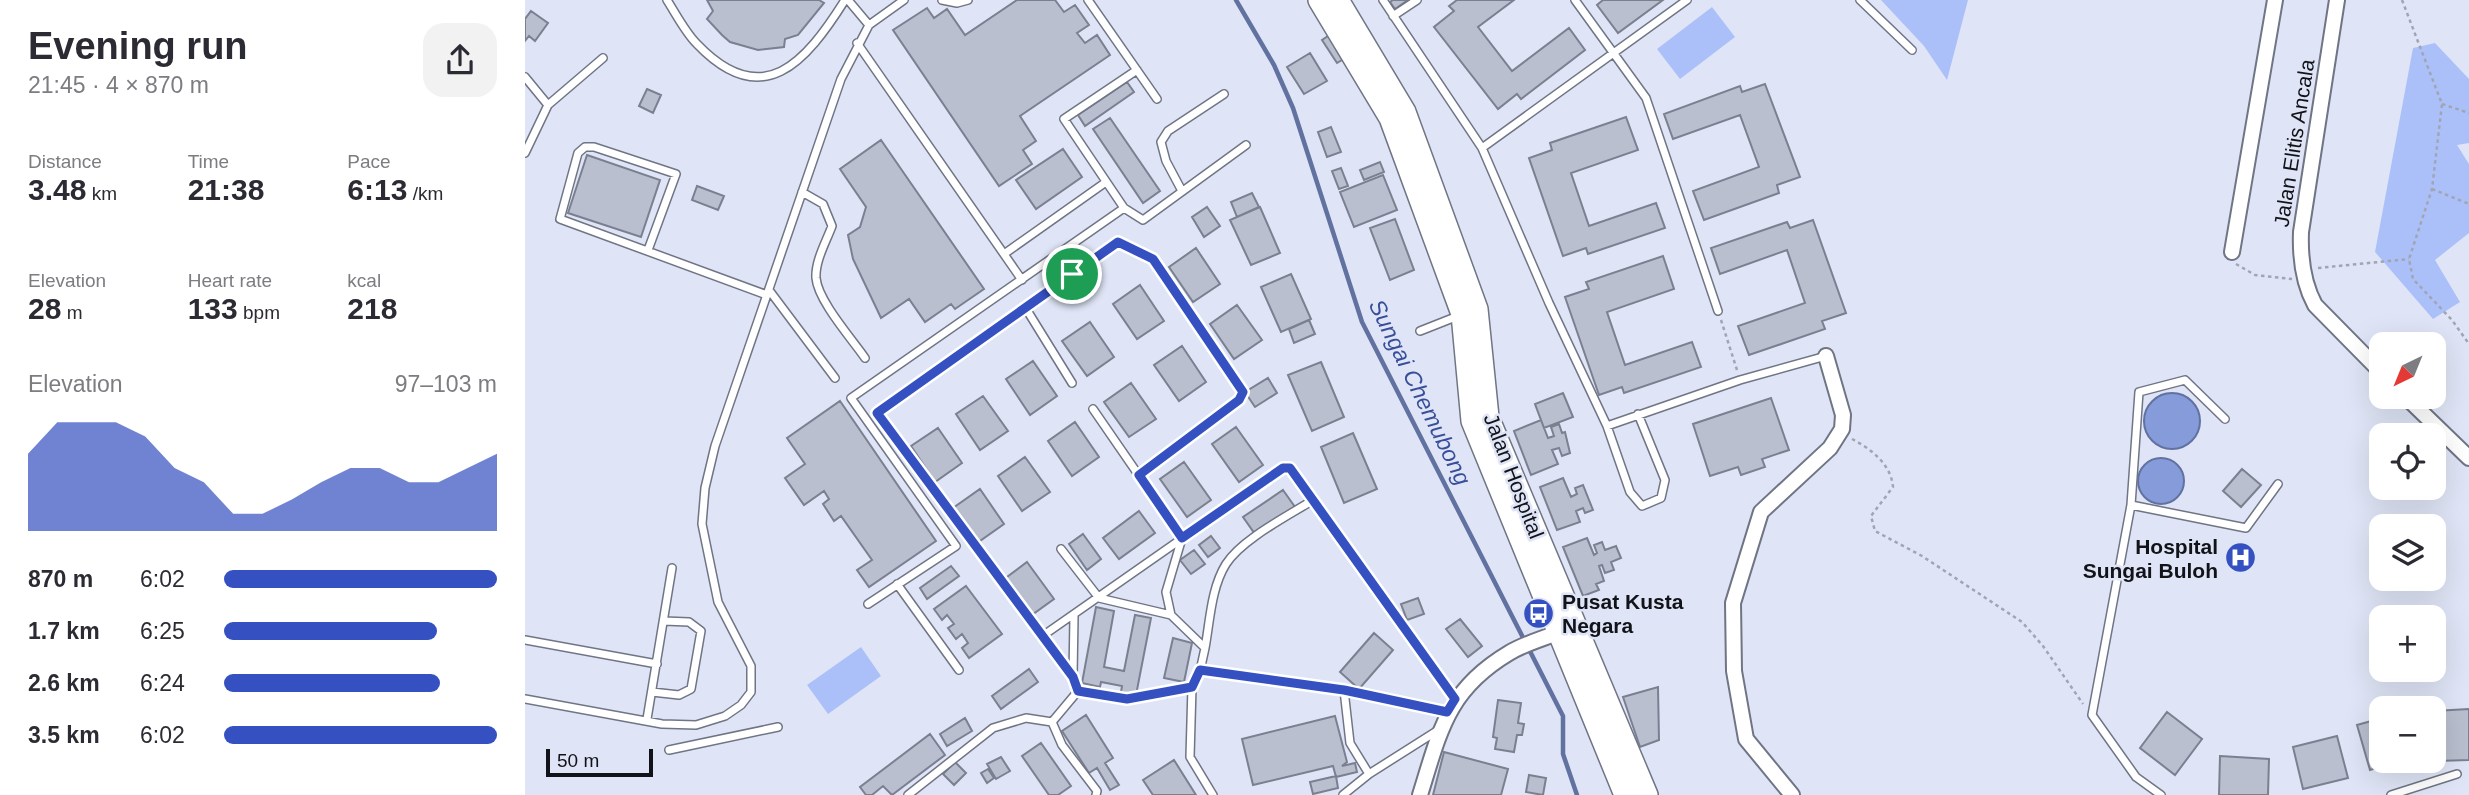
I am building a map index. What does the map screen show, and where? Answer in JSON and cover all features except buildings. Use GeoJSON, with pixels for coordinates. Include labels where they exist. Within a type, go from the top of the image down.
{"type":"FeatureCollection","features":[{"type":"Feature","properties":{"kind":"main road","name":"Jalan Hospital"},"geometry":{"type":"LineString","coordinates":[[1319,0],[1390,118],[1470,312]]}},
{"type":"Feature","properties":{"kind":"main road","name":"Jalan Hospital"},"geometry":{"type":"LineString","coordinates":[[1338,0],[1405,111],[1470,312],[1488,417],[1559,631],[1625,795]]}},
{"type":"Feature","properties":{"kind":"main road","name":"Jalan Hospital"},"geometry":{"type":"LineString","coordinates":[[1559,631],[1647,795]]}},
{"type":"Feature","properties":{"kind":"street"},"geometry":{"type":"LineString","coordinates":[[2232,251],[2275,0]]}},
{"type":"Feature","properties":{"kind":"street","name":"Jalan Elitis Ancala"},"geometry":{"type":"LineString","coordinates":[[2337,0],[2301,232],[2302,268],[2308,292],[2324,317],[2369,360]]}},
{"type":"Feature","properties":{"kind":"street"},"geometry":{"type":"LineString","coordinates":[[1792,795],[1746,739],[1734,671],[1733,603],[1761,512],[1830,448],[1842,429],[1843,415],[1826,356]]}},
{"type":"Feature","properties":{"kind":"street"},"geometry":{"type":"LineString","coordinates":[[2419,410],[2469,458]]}},
{"type":"Feature","properties":{"kind":"street"},"geometry":{"type":"LineString","coordinates":[[1420,795],[1440,729],[1451,705],[1509,652],[1559,631]]}},
{"type":"Feature","properties":{"kind":"lane"},"geometry":{"type":"LineString","coordinates":[[667,0],[696,44],[742,77],[764,78],[797,63],[823,35],[846,0],[869,26]]}},
{"type":"Feature","properties":{"kind":"lane"},"geometry":{"type":"LineString","coordinates":[[525,699],[647,719],[662,724],[696,725],[725,716],[741,705],[751,692],[751,666],[718,601],[702,524],[705,488],[715,446],[841,79],[857,43],[869,26],[904,0]]}},
{"type":"Feature","properties":{"kind":"lane"},"geometry":{"type":"LineString","coordinates":[[942,0],[957,3],[968,0]]}},
{"type":"Feature","properties":{"kind":"lane"},"geometry":{"type":"LineString","coordinates":[[1089,0],[1157,99]]}},
{"type":"Feature","properties":{"kind":"lane"},"geometry":{"type":"LineString","coordinates":[[1383,0],[1482,148],[1549,303],[1607,426],[1629,492],[1642,506],[1661,498],[1665,480],[1638,414]]}},
{"type":"Feature","properties":{"kind":"lane"},"geometry":{"type":"LineString","coordinates":[[1394,16],[1417,0]]}},
{"type":"Feature","properties":{"kind":"lane"},"geometry":{"type":"LineString","coordinates":[[1575,0],[1646,98],[1718,311]]}},
{"type":"Feature","properties":{"kind":"lane"},"geometry":{"type":"LineString","coordinates":[[1482,148],[1687,0]]}},
{"type":"Feature","properties":{"kind":"lane"},"geometry":{"type":"LineString","coordinates":[[1860,0],[1912,50]]}},
{"type":"Feature","properties":{"kind":"lane"},"geometry":{"type":"LineString","coordinates":[[857,43],[1022,280]]}},
{"type":"Feature","properties":{"kind":"lane"},"geometry":{"type":"LineString","coordinates":[[525,153],[548,105],[603,58]]}},
{"type":"Feature","properties":{"kind":"lane"},"geometry":{"type":"LineString","coordinates":[[1137,70],[1064,119],[1124,208],[1143,220],[1160,211],[1182,191],[1246,145]]}},
{"type":"Feature","properties":{"kind":"lane"},"geometry":{"type":"LineString","coordinates":[[525,77],[548,105]]}},
{"type":"Feature","properties":{"kind":"lane"},"geometry":{"type":"LineString","coordinates":[[1182,191],[1166,161],[1161,142],[1168,131],[1224,94]]}},
{"type":"Feature","properties":{"kind":"lane"},"geometry":{"type":"LineString","coordinates":[[648,250],[676,174],[594,147],[585,147],[578,153],[560,219],[648,250],[768,292],[835,378]]}},
{"type":"Feature","properties":{"kind":"lane"},"geometry":{"type":"LineString","coordinates":[[1004,254],[1106,182]]}},
{"type":"Feature","properties":{"kind":"lane"},"geometry":{"type":"LineString","coordinates":[[802,192],[823,204],[832,226],[817,264],[816,280],[824,298],[865,358]]}},
{"type":"Feature","properties":{"kind":"lane"},"geometry":{"type":"LineString","coordinates":[[868,604],[955,546],[851,398],[1124,208]]}},
{"type":"Feature","properties":{"kind":"lane"},"geometry":{"type":"LineString","coordinates":[[1078,691],[1073,677],[877,413],[1118,242],[1153,259],[1243,392],[1239,400],[1139,475]]}},
{"type":"Feature","properties":{"kind":"lane"},"geometry":{"type":"LineString","coordinates":[[1025,307],[1072,383]]}},
{"type":"Feature","properties":{"kind":"lane"},"geometry":{"type":"LineString","coordinates":[[1420,331],[1470,312]]}},
{"type":"Feature","properties":{"kind":"lane"},"geometry":{"type":"LineString","coordinates":[[1607,426],[1740,380],[1826,356]]}},
{"type":"Feature","properties":{"kind":"lane"},"geometry":{"type":"LineString","coordinates":[[2161,795],[2136,776],[2092,715],[2131,505],[2139,392],[2185,380],[2225,419]]}},
{"type":"Feature","properties":{"kind":"lane"},"geometry":{"type":"LineString","coordinates":[[1093,409],[1182,538]]}},
{"type":"Feature","properties":{"kind":"lane"},"geometry":{"type":"LineString","coordinates":[[1041,637],[1283,468],[1290,468],[1451,705]]}},
{"type":"Feature","properties":{"kind":"lane"},"geometry":{"type":"LineString","coordinates":[[2131,505],[2246,528],[2278,484]]}},
{"type":"Feature","properties":{"kind":"lane"},"geometry":{"type":"LineString","coordinates":[[1213,795],[1189,757],[1192,687],[1200,670],[1217,583],[1227,563],[1239,549],[1313,500]]}},
{"type":"Feature","properties":{"kind":"lane"},"geometry":{"type":"LineString","coordinates":[[1171,615],[1166,592],[1182,538]]}},
{"type":"Feature","properties":{"kind":"lane"},"geometry":{"type":"LineString","coordinates":[[1061,549],[1098,598],[1171,615],[1205,648]]}},
{"type":"Feature","properties":{"kind":"lane"},"geometry":{"type":"LineString","coordinates":[[647,719],[672,568]]}},
{"type":"Feature","properties":{"kind":"lane"},"geometry":{"type":"LineString","coordinates":[[897,584],[959,670]]}},
{"type":"Feature","properties":{"kind":"lane"},"geometry":{"type":"LineString","coordinates":[[1073,677],[1074,616]]}},
{"type":"Feature","properties":{"kind":"lane"},"geometry":{"type":"LineString","coordinates":[[653,692],[679,695],[691,688],[701,631],[689,622],[664,621]]}},
{"type":"Feature","properties":{"kind":"lane"},"geometry":{"type":"LineString","coordinates":[[525,640],[657,664]]}},
{"type":"Feature","properties":{"kind":"lane"},"geometry":{"type":"LineString","coordinates":[[1200,670],[1451,705]]}},
{"type":"Feature","properties":{"kind":"lane"},"geometry":{"type":"LineString","coordinates":[[1078,691],[1127,699],[1192,687]]}},
{"type":"Feature","properties":{"kind":"lane"},"geometry":{"type":"LineString","coordinates":[[1344,690],[1350,743],[1369,774]]}},
{"type":"Feature","properties":{"kind":"lane"},"geometry":{"type":"LineString","coordinates":[[1052,722],[1078,691]]}},
{"type":"Feature","properties":{"kind":"lane"},"geometry":{"type":"LineString","coordinates":[[908,795],[993,728],[1025,718],[1052,722]]}},
{"type":"Feature","properties":{"kind":"lane"},"geometry":{"type":"LineString","coordinates":[[1052,722],[1062,745],[1097,791],[1096,795]]}},
{"type":"Feature","properties":{"kind":"lane"},"geometry":{"type":"LineString","coordinates":[[669,750],[778,727]]}},
{"type":"Feature","properties":{"kind":"lane"},"geometry":{"type":"LineString","coordinates":[[1343,795],[1369,774],[1440,729]]}},
{"type":"Feature","properties":{"kind":"lane"},"geometry":{"type":"LineString","coordinates":[[2391,795],[2457,774]]}},
{"type":"Feature","properties":{"kind":"path"},"geometry":{"type":"LineString","coordinates":[[2402,0],[2442,104],[2432,189],[2409,259],[2413,279],[2469,344]]}},
{"type":"Feature","properties":{"kind":"path"},"geometry":{"type":"LineString","coordinates":[[2442,104],[2469,113]]}},
{"type":"Feature","properties":{"kind":"path"},"geometry":{"type":"LineString","coordinates":[[2432,189],[2469,204]]}},
{"type":"Feature","properties":{"kind":"path"},"geometry":{"type":"LineString","coordinates":[[2232,251],[2234,263],[2242,270],[2255,275],[2289,279]]}},
{"type":"Feature","properties":{"kind":"path"},"geometry":{"type":"LineString","coordinates":[[2302,268],[2409,259]]}},
{"type":"Feature","properties":{"kind":"path"},"geometry":{"type":"LineString","coordinates":[[1718,311],[1740,380]]}},
{"type":"Feature","properties":{"kind":"path"},"geometry":{"type":"LineString","coordinates":[[1842,429],[1881,460],[1892,476],[1893,486],[1871,516],[1875,531],[1922,555],[2022,622],[2092,715]]}},
{"type":"Feature","properties":{"kind":"shaded area"},"geometry":{"type":"Polygon","coordinates":[[[1881,0],[1968,0],[1947,80],[1924,46],[1881,0]]]}},
{"type":"Feature","properties":{"kind":"shaded area"},"geometry":{"type":"Polygon","coordinates":[[[1712,7],[1735,37],[1680,79],[1657,49],[1712,7]]]}},
{"type":"Feature","properties":{"kind":"shaded area"},"geometry":{"type":"Polygon","coordinates":[[[2435,43],[2469,79],[2469,143],[2457,145],[2469,164],[2469,233],[2435,260],[2460,302],[2433,319],[2375,252],[2413,48],[2435,43]]]}},
{"type":"Feature","properties":{"kind":"shaded area"},"geometry":{"type":"Polygon","coordinates":[[[2172,393],[2183,395],[2192,401],[2198,410],[2198,432],[2192,441],[2183,447],[2172,449],[2161,447],[2152,441],[2146,432],[2144,421],[2146,410],[2152,401],[2161,395],[2172,393]]]}},
{"type":"Feature","properties":{"kind":"shaded area"},"geometry":{"type":"Polygon","coordinates":[[[2161,458],[2177,465],[2184,481],[2177,497],[2161,504],[2145,497],[2138,481],[2145,465],[2161,458]]]}},
{"type":"Feature","properties":{"kind":"shaded area"},"geometry":{"type":"Polygon","coordinates":[[[861,647],[881,676],[828,714],[807,685],[861,647]]]}},
{"type":"Feature","properties":{"kind":"waterway","name":"Sungai Chemubong"},"geometry":{"type":"LineString","coordinates":[[1236,0],[1274,65],[1293,108],[1362,322],[1563,716],[1563,754],[1577,795]]}},
{"type":"Feature","properties":{"kind":"place","name":"Hospital Sungai Buloh"},"geometry":{"type":"Point","coordinates":[2241,558]}},
{"type":"Feature","properties":{"kind":"place","name":"Pusat Kusta Negara"},"geometry":{"type":"Point","coordinates":[1539,613]}},
{"type":"Feature","properties":{"kind":"route"},"geometry":{"type":"LineString","coordinates":[[1118,242],[1153,259],[1239,382],[1243,392],[1239,400],[1139,475],[1182,538],[1283,468],[1290,468],[1455,699],[1447,712],[1344,690],[1200,670],[1192,687],[1161,694],[1127,699],[1078,691],[1073,677],[1015,603],[877,413],[1072,274],[1118,242]]}}]}
